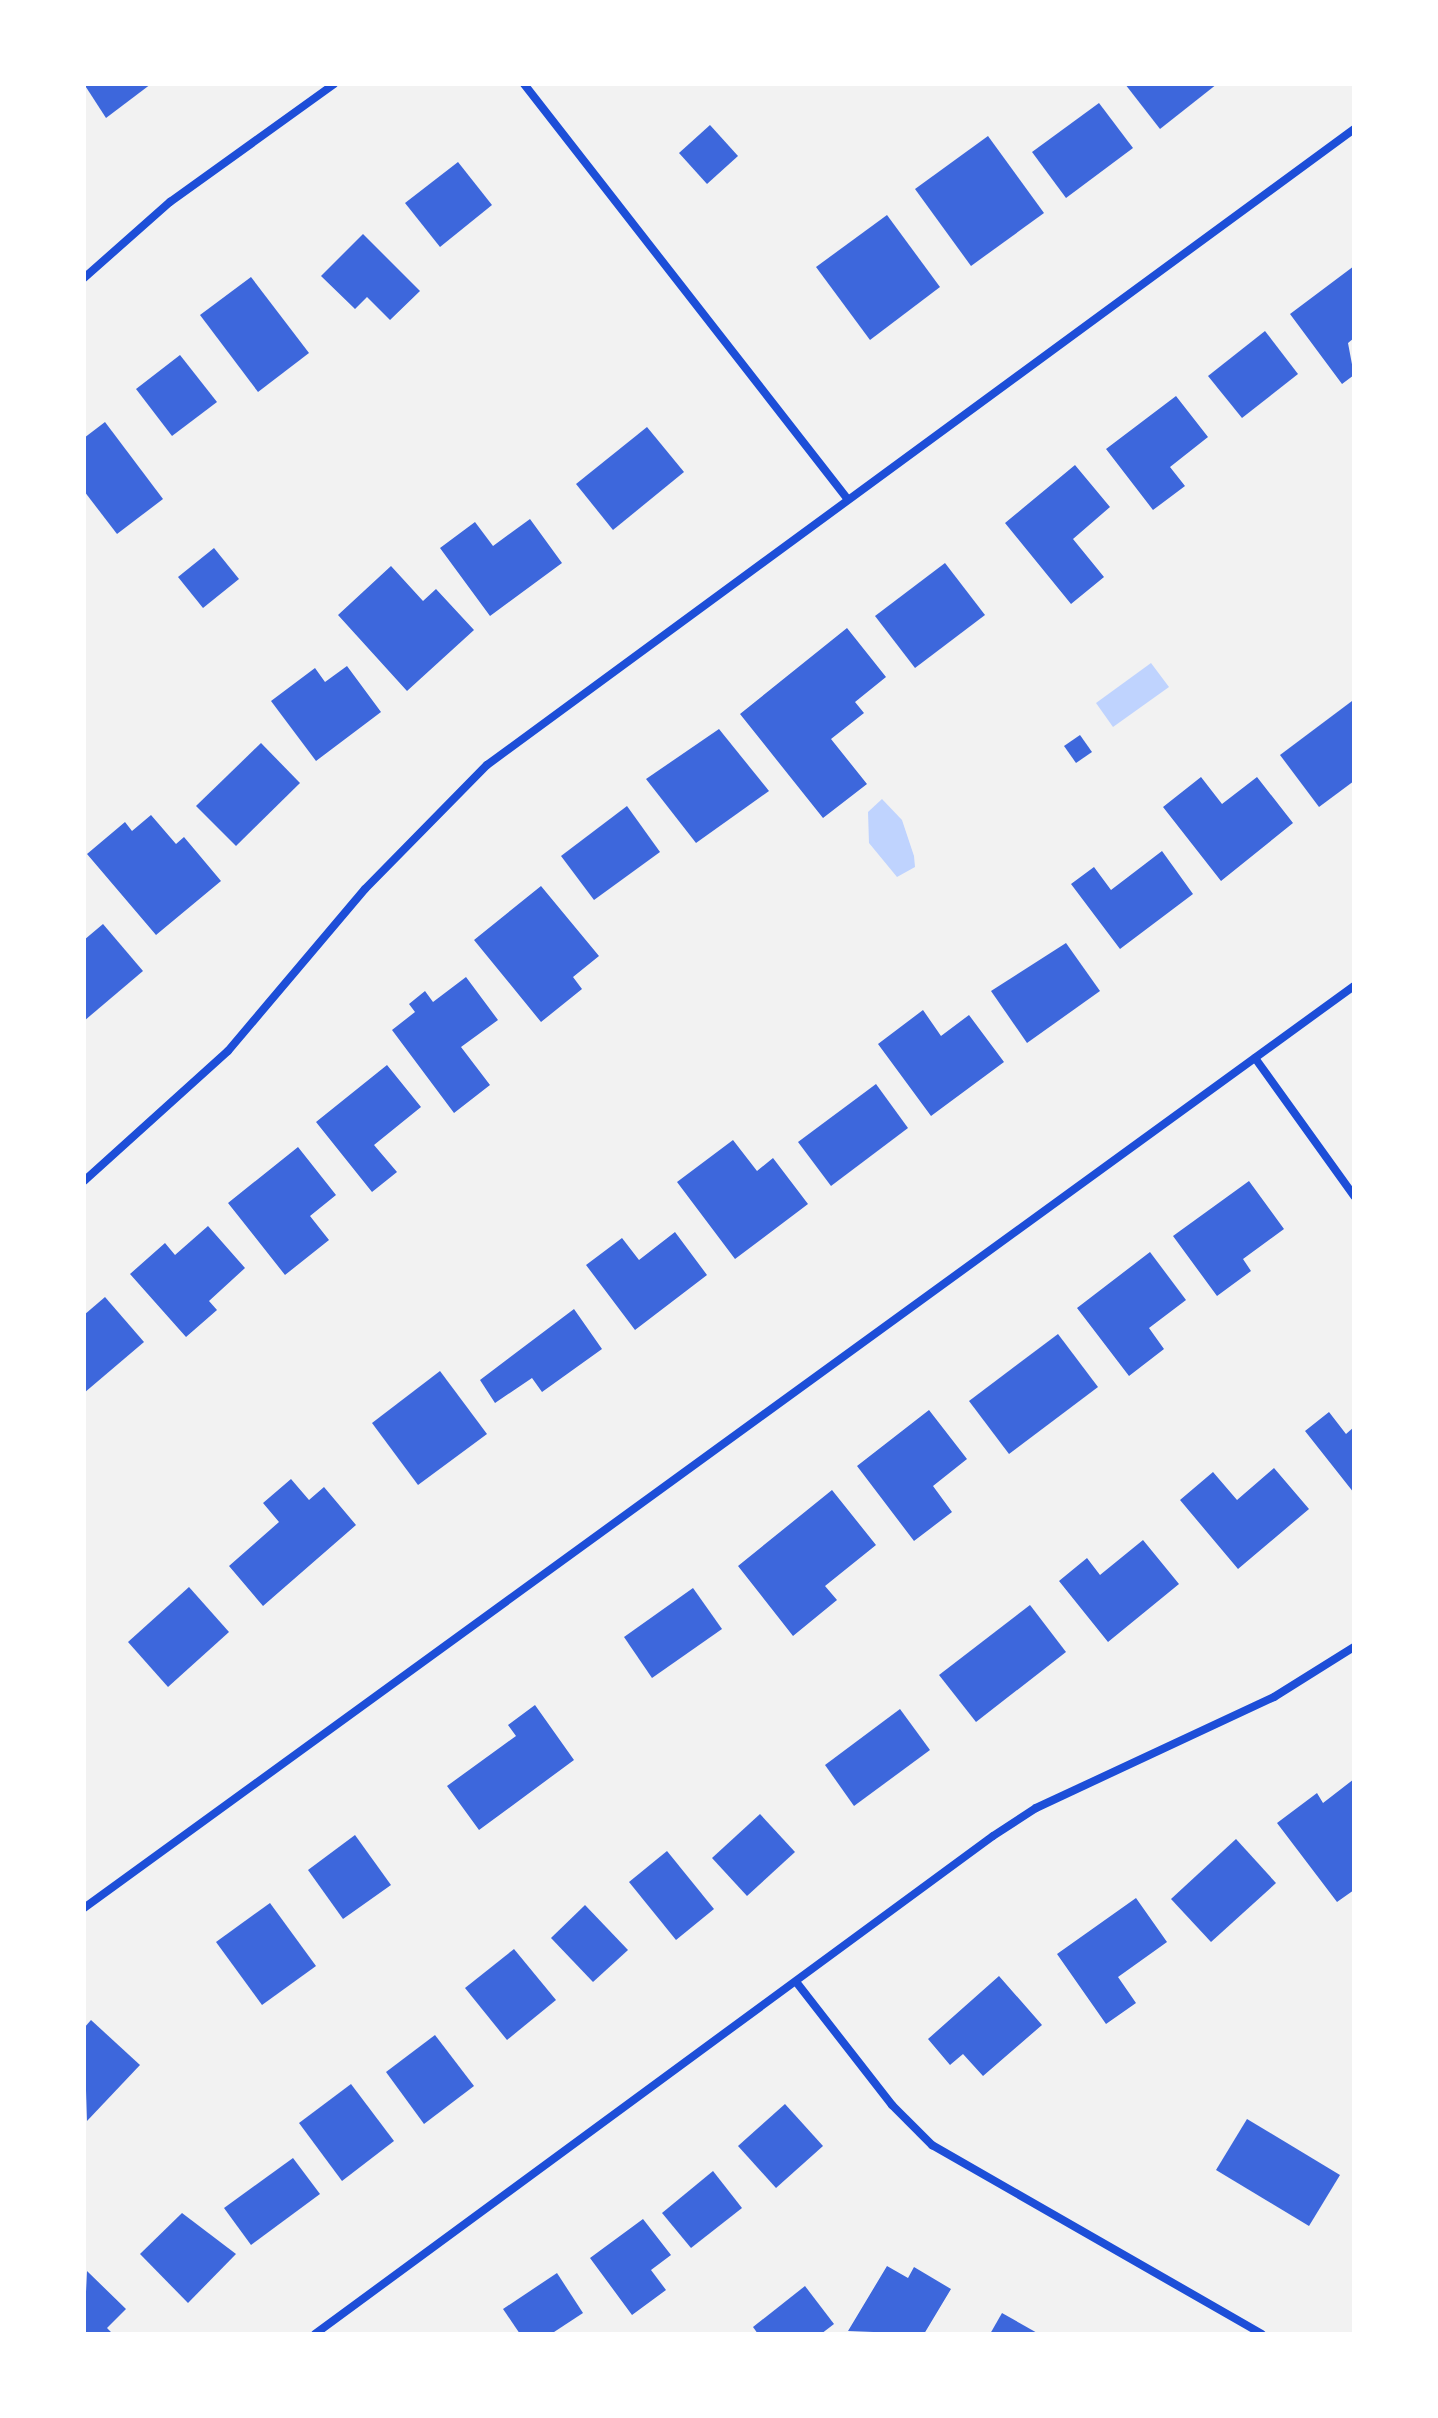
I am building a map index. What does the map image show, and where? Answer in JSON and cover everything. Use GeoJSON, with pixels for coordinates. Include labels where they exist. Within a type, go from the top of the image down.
{"type":"FeatureCollection","features":[{"type":"Feature","properties":{"kind":"street"},"geometry":{"type":"LineString","coordinates":[[84,278],[170,202],[334,84]]}},
{"type":"Feature","properties":{"kind":"street"},"geometry":{"type":"LineString","coordinates":[[524,84],[846,497]]}},
{"type":"Feature","properties":{"kind":"street"},"geometry":{"type":"LineString","coordinates":[[84,1181],[228,1051],[365,889],[487,765],[846,497],[1354,129]]}},
{"type":"Feature","properties":{"kind":"street"},"geometry":{"type":"LineString","coordinates":[[84,1908],[1354,986]]}},
{"type":"Feature","properties":{"kind":"street"},"geometry":{"type":"LineString","coordinates":[[1255,1058],[1354,1196]]}},
{"type":"Feature","properties":{"kind":"street"},"geometry":{"type":"LineString","coordinates":[[315,2334],[1036,1808],[1274,1697],[1354,1647]]}},
{"type":"Feature","properties":{"kind":"street"},"geometry":{"type":"LineString","coordinates":[[797,1983],[932,2145],[1262,2334]]}},
{"type":"Feature","properties":{"kind":"water"},"geometry":{"type":"Polygon","coordinates":[[[1151,663],[1169,687],[1113,727],[1096,703],[1151,663]]]}},
{"type":"Feature","properties":{"kind":"water"},"geometry":{"type":"Polygon","coordinates":[[[882,799],[902,820],[914,856],[915,867],[897,877],[869,843],[868,812],[882,799]]]}},
{"type":"Feature","properties":{"kind":"building"},"geometry":{"type":"Polygon","coordinates":[[[84,84],[151,84],[106,118],[84,84]]]}},
{"type":"Feature","properties":{"kind":"building"},"geometry":{"type":"Polygon","coordinates":[[[1125,84],[1217,84],[1160,129],[1125,84]]]}},
{"type":"Feature","properties":{"kind":"building"},"geometry":{"type":"Polygon","coordinates":[[[1099,103],[1133,148],[1066,198],[1032,152],[1099,103]]]}},
{"type":"Feature","properties":{"kind":"building"},"geometry":{"type":"Polygon","coordinates":[[[710,125],[738,156],[707,184],[679,153],[710,125]]]}},
{"type":"Feature","properties":{"kind":"building"},"geometry":{"type":"Polygon","coordinates":[[[988,136],[1044,213],[971,266],[915,189],[988,136]]]}},
{"type":"Feature","properties":{"kind":"building"},"geometry":{"type":"Polygon","coordinates":[[[458,162],[492,205],[440,247],[405,203],[458,162]]]}},
{"type":"Feature","properties":{"kind":"building"},"geometry":{"type":"Polygon","coordinates":[[[887,215],[940,287],[870,340],[816,267],[887,215]]]}},
{"type":"Feature","properties":{"kind":"building"},"geometry":{"type":"Polygon","coordinates":[[[363,234],[420,291],[390,320],[367,297],[355,309],[321,276],[363,234]]]}},
{"type":"Feature","properties":{"kind":"building"},"geometry":{"type":"Polygon","coordinates":[[[1354,266],[1354,338],[1348,343],[1354,375],[1342,384],[1290,314],[1354,266]]]}},
{"type":"Feature","properties":{"kind":"building"},"geometry":{"type":"Polygon","coordinates":[[[251,277],[309,353],[258,392],[200,315],[251,277]]]}},
{"type":"Feature","properties":{"kind":"building"},"geometry":{"type":"Polygon","coordinates":[[[1265,331],[1298,374],[1242,418],[1208,376],[1265,331]]]}},
{"type":"Feature","properties":{"kind":"building"},"geometry":{"type":"Polygon","coordinates":[[[180,355],[217,402],[172,436],[136,389],[180,355]]]}},
{"type":"Feature","properties":{"kind":"building"},"geometry":{"type":"Polygon","coordinates":[[[1176,396],[1208,437],[1170,467],[1185,486],[1153,510],[1106,449],[1176,396]]]}},
{"type":"Feature","properties":{"kind":"building"},"geometry":{"type":"Polygon","coordinates":[[[105,422],[163,499],[117,534],[84,491],[84,438],[105,422]]]}},
{"type":"Feature","properties":{"kind":"building"},"geometry":{"type":"Polygon","coordinates":[[[647,427],[684,472],[613,530],[576,484],[647,427]]]}},
{"type":"Feature","properties":{"kind":"building"},"geometry":{"type":"Polygon","coordinates":[[[1075,465],[1110,507],[1073,539],[1104,577],[1071,604],[1005,523],[1075,465]]]}},
{"type":"Feature","properties":{"kind":"building"},"geometry":{"type":"Polygon","coordinates":[[[530,519],[562,563],[490,616],[440,548],[475,522],[493,546],[530,519]]]}},
{"type":"Feature","properties":{"kind":"building"},"geometry":{"type":"Polygon","coordinates":[[[214,548],[239,579],[203,608],[178,577],[214,548]]]}},
{"type":"Feature","properties":{"kind":"building"},"geometry":{"type":"Polygon","coordinates":[[[945,563],[985,615],[915,668],[875,616],[945,563]]]}},
{"type":"Feature","properties":{"kind":"building"},"geometry":{"type":"Polygon","coordinates":[[[391,566],[423,601],[436,589],[474,630],[407,691],[338,615],[391,566]]]}},
{"type":"Feature","properties":{"kind":"building"},"geometry":{"type":"Polygon","coordinates":[[[847,628],[886,677],[855,702],[864,713],[831,739],[867,784],[823,818],[740,714],[847,628]]]}},
{"type":"Feature","properties":{"kind":"building"},"geometry":{"type":"Polygon","coordinates":[[[347,666],[381,712],[316,761],[271,701],[315,668],[325,682],[347,666]]]}},
{"type":"Feature","properties":{"kind":"building"},"geometry":{"type":"Polygon","coordinates":[[[1352,701],[1354,781],[1319,807],[1280,755],[1352,701]]]}},
{"type":"Feature","properties":{"kind":"building"},"geometry":{"type":"Polygon","coordinates":[[[719,729],[769,791],[696,843],[646,779],[719,729]]]}},
{"type":"Feature","properties":{"kind":"building"},"geometry":{"type":"Polygon","coordinates":[[[1080,735],[1092,752],[1076,763],[1064,746],[1080,735]]]}},
{"type":"Feature","properties":{"kind":"building"},"geometry":{"type":"Polygon","coordinates":[[[261,743],[300,783],[236,846],[196,806],[261,743]]]}},
{"type":"Feature","properties":{"kind":"building"},"geometry":{"type":"Polygon","coordinates":[[[1201,777],[1222,804],[1257,777],[1293,823],[1221,881],[1163,807],[1201,777]]]}},
{"type":"Feature","properties":{"kind":"building"},"geometry":{"type":"Polygon","coordinates":[[[627,806],[660,852],[594,900],[561,856],[627,806]]]}},
{"type":"Feature","properties":{"kind":"building"},"geometry":{"type":"Polygon","coordinates":[[[151,815],[176,844],[184,837],[221,881],[156,935],[87,854],[125,822],[132,831],[151,815]]]}},
{"type":"Feature","properties":{"kind":"building"},"geometry":{"type":"Polygon","coordinates":[[[1162,851],[1193,894],[1120,949],[1071,884],[1094,867],[1111,890],[1162,851]]]}},
{"type":"Feature","properties":{"kind":"building"},"geometry":{"type":"Polygon","coordinates":[[[541,886],[599,956],[573,977],[582,989],[541,1022],[474,940],[541,886]]]}},
{"type":"Feature","properties":{"kind":"building"},"geometry":{"type":"Polygon","coordinates":[[[103,924],[143,971],[84,1021],[84,940],[103,924]]]}},
{"type":"Feature","properties":{"kind":"building"},"geometry":{"type":"Polygon","coordinates":[[[1066,943],[1100,991],[1027,1043],[991,991],[1066,943]]]}},
{"type":"Feature","properties":{"kind":"building"},"geometry":{"type":"Polygon","coordinates":[[[466,977],[498,1020],[461,1047],[490,1085],[454,1113],[392,1030],[415,1012],[409,1004],[425,991],[433,1002],[466,977]]]}},
{"type":"Feature","properties":{"kind":"building"},"geometry":{"type":"Polygon","coordinates":[[[923,1010],[941,1036],[969,1015],[1004,1062],[931,1116],[878,1044],[923,1010]]]}},
{"type":"Feature","properties":{"kind":"building"},"geometry":{"type":"Polygon","coordinates":[[[387,1065],[421,1107],[374,1145],[397,1172],[372,1192],[316,1122],[387,1065]]]}},
{"type":"Feature","properties":{"kind":"building"},"geometry":{"type":"Polygon","coordinates":[[[876,1084],[908,1128],[831,1186],[798,1142],[876,1084]]]}},
{"type":"Feature","properties":{"kind":"building"},"geometry":{"type":"Polygon","coordinates":[[[733,1140],[757,1171],[773,1158],[808,1204],[735,1259],[677,1182],[733,1140]]]}},
{"type":"Feature","properties":{"kind":"building"},"geometry":{"type":"Polygon","coordinates":[[[298,1147],[336,1195],[310,1216],[329,1240],[285,1275],[228,1203],[298,1147]]]}},
{"type":"Feature","properties":{"kind":"building"},"geometry":{"type":"Polygon","coordinates":[[[1249,1181],[1284,1229],[1243,1259],[1251,1271],[1217,1296],[1173,1236],[1249,1181]]]}},
{"type":"Feature","properties":{"kind":"building"},"geometry":{"type":"Polygon","coordinates":[[[208,1226],[245,1268],[209,1301],[217,1310],[186,1337],[130,1274],[165,1243],[175,1255],[208,1226]]]}},
{"type":"Feature","properties":{"kind":"building"},"geometry":{"type":"Polygon","coordinates":[[[675,1232],[707,1275],[635,1330],[586,1265],[622,1238],[639,1260],[675,1232]]]}},
{"type":"Feature","properties":{"kind":"building"},"geometry":{"type":"Polygon","coordinates":[[[1150,1252],[1186,1300],[1149,1328],[1164,1349],[1129,1376],[1077,1308],[1150,1252]]]}},
{"type":"Feature","properties":{"kind":"building"},"geometry":{"type":"Polygon","coordinates":[[[105,1297],[144,1342],[84,1393],[84,1315],[105,1297]]]}},
{"type":"Feature","properties":{"kind":"building"},"geometry":{"type":"Polygon","coordinates":[[[574,1309],[602,1349],[542,1392],[532,1378],[495,1403],[480,1380],[574,1309]]]}},
{"type":"Feature","properties":{"kind":"building"},"geometry":{"type":"Polygon","coordinates":[[[1058,1334],[1098,1387],[1009,1454],[969,1401],[1058,1334]]]}},
{"type":"Feature","properties":{"kind":"building"},"geometry":{"type":"Polygon","coordinates":[[[440,1371],[487,1434],[418,1485],[372,1423],[440,1371]]]}},
{"type":"Feature","properties":{"kind":"building"},"geometry":{"type":"Polygon","coordinates":[[[929,1410],[967,1459],[933,1486],[952,1512],[914,1541],[857,1466],[929,1410]]]}},
{"type":"Feature","properties":{"kind":"building"},"geometry":{"type":"Polygon","coordinates":[[[1329,1412],[1346,1434],[1354,1427],[1354,1493],[1305,1431],[1329,1412]]]}},
{"type":"Feature","properties":{"kind":"building"},"geometry":{"type":"Polygon","coordinates":[[[1274,1468],[1309,1509],[1238,1569],[1180,1500],[1213,1472],[1237,1500],[1274,1468]]]}},
{"type":"Feature","properties":{"kind":"building"},"geometry":{"type":"Polygon","coordinates":[[[291,1479],[309,1500],[324,1487],[356,1525],[263,1606],[229,1566],[279,1522],[263,1503],[291,1479]]]}},
{"type":"Feature","properties":{"kind":"building"},"geometry":{"type":"Polygon","coordinates":[[[832,1490],[876,1545],[825,1586],[837,1600],[793,1636],[738,1566],[832,1490]]]}},
{"type":"Feature","properties":{"kind":"building"},"geometry":{"type":"Polygon","coordinates":[[[1143,1540],[1179,1584],[1108,1642],[1059,1581],[1087,1558],[1100,1575],[1143,1540]]]}},
{"type":"Feature","properties":{"kind":"building"},"geometry":{"type":"Polygon","coordinates":[[[189,1587],[229,1632],[168,1687],[128,1642],[189,1587]]]}},
{"type":"Feature","properties":{"kind":"building"},"geometry":{"type":"Polygon","coordinates":[[[693,1588],[722,1629],[652,1678],[624,1637],[693,1588]]]}},
{"type":"Feature","properties":{"kind":"building"},"geometry":{"type":"Polygon","coordinates":[[[1030,1605],[1066,1652],[976,1722],[939,1675],[1030,1605]]]}},
{"type":"Feature","properties":{"kind":"building"},"geometry":{"type":"Polygon","coordinates":[[[535,1705],[574,1760],[479,1830],[447,1786],[516,1736],[508,1725],[535,1705]]]}},
{"type":"Feature","properties":{"kind":"building"},"geometry":{"type":"Polygon","coordinates":[[[900,1709],[930,1750],[854,1806],[825,1765],[900,1709]]]}},
{"type":"Feature","properties":{"kind":"building"},"geometry":{"type":"Polygon","coordinates":[[[1354,1779],[1354,1890],[1337,1902],[1277,1823],[1317,1793],[1323,1803],[1354,1779]]]}},
{"type":"Feature","properties":{"kind":"building"},"geometry":{"type":"Polygon","coordinates":[[[760,1814],[795,1852],[747,1896],[712,1858],[760,1814]]]}},
{"type":"Feature","properties":{"kind":"building"},"geometry":{"type":"Polygon","coordinates":[[[355,1835],[391,1885],[343,1919],[308,1870],[355,1835]]]}},
{"type":"Feature","properties":{"kind":"building"},"geometry":{"type":"Polygon","coordinates":[[[1236,1839],[1276,1883],[1211,1942],[1171,1899],[1236,1839]]]}},
{"type":"Feature","properties":{"kind":"building"},"geometry":{"type":"Polygon","coordinates":[[[667,1851],[714,1909],[676,1940],[629,1882],[667,1851]]]}},
{"type":"Feature","properties":{"kind":"building"},"geometry":{"type":"Polygon","coordinates":[[[1136,1898],[1167,1942],[1118,1977],[1136,2003],[1106,2024],[1057,1954],[1136,1898]]]}},
{"type":"Feature","properties":{"kind":"building"},"geometry":{"type":"Polygon","coordinates":[[[270,1903],[316,1966],[262,2005],[216,1942],[270,1903]]]}},
{"type":"Feature","properties":{"kind":"building"},"geometry":{"type":"Polygon","coordinates":[[[585,1905],[628,1950],[593,1982],[551,1938],[585,1905]]]}},
{"type":"Feature","properties":{"kind":"building"},"geometry":{"type":"Polygon","coordinates":[[[514,1949],[556,2000],[507,2040],[465,1988],[514,1949]]]}},
{"type":"Feature","properties":{"kind":"building"},"geometry":{"type":"Polygon","coordinates":[[[999,1976],[1042,2025],[983,2076],[963,2054],[950,2065],[928,2039],[999,1976]]]}},
{"type":"Feature","properties":{"kind":"building"},"geometry":{"type":"Polygon","coordinates":[[[91,2020],[140,2065],[87,2121],[84,2028],[91,2020]]]}},
{"type":"Feature","properties":{"kind":"building"},"geometry":{"type":"Polygon","coordinates":[[[435,2035],[474,2086],[424,2124],[386,2072],[435,2035]]]}},
{"type":"Feature","properties":{"kind":"building"},"geometry":{"type":"Polygon","coordinates":[[[351,2084],[394,2141],[342,2181],[299,2123],[351,2084]]]}},
{"type":"Feature","properties":{"kind":"building"},"geometry":{"type":"Polygon","coordinates":[[[785,2104],[823,2146],[776,2188],[738,2146],[785,2104]]]}},
{"type":"Feature","properties":{"kind":"building"},"geometry":{"type":"Polygon","coordinates":[[[1247,2119],[1340,2175],[1309,2226],[1216,2170],[1247,2119]]]}},
{"type":"Feature","properties":{"kind":"building"},"geometry":{"type":"Polygon","coordinates":[[[293,2158],[320,2194],[251,2245],[224,2208],[293,2158]]]}},
{"type":"Feature","properties":{"kind":"building"},"geometry":{"type":"Polygon","coordinates":[[[713,2171],[742,2208],[691,2248],[662,2213],[713,2171]]]}},
{"type":"Feature","properties":{"kind":"building"},"geometry":{"type":"Polygon","coordinates":[[[182,2213],[236,2254],[188,2303],[140,2254],[182,2213]]]}},
{"type":"Feature","properties":{"kind":"building"},"geometry":{"type":"Polygon","coordinates":[[[643,2219],[671,2255],[651,2270],[666,2290],[632,2315],[590,2258],[643,2219]]]}},
{"type":"Feature","properties":{"kind":"building"},"geometry":{"type":"Polygon","coordinates":[[[887,2266],[908,2278],[914,2267],[951,2289],[924,2334],[848,2331],[887,2266]]]}},
{"type":"Feature","properties":{"kind":"building"},"geometry":{"type":"Polygon","coordinates":[[[87,2271],[126,2309],[107,2328],[113,2334],[84,2334],[87,2271]]]}},
{"type":"Feature","properties":{"kind":"building"},"geometry":{"type":"Polygon","coordinates":[[[557,2273],[583,2313],[551,2334],[520,2334],[503,2309],[557,2273]]]}},
{"type":"Feature","properties":{"kind":"building"},"geometry":{"type":"Polygon","coordinates":[[[805,2286],[834,2324],[821,2334],[758,2334],[753,2327],[805,2286]]]}},
{"type":"Feature","properties":{"kind":"building"},"geometry":{"type":"Polygon","coordinates":[[[1002,2313],[1039,2334],[990,2334],[1002,2313]]]}}]}
